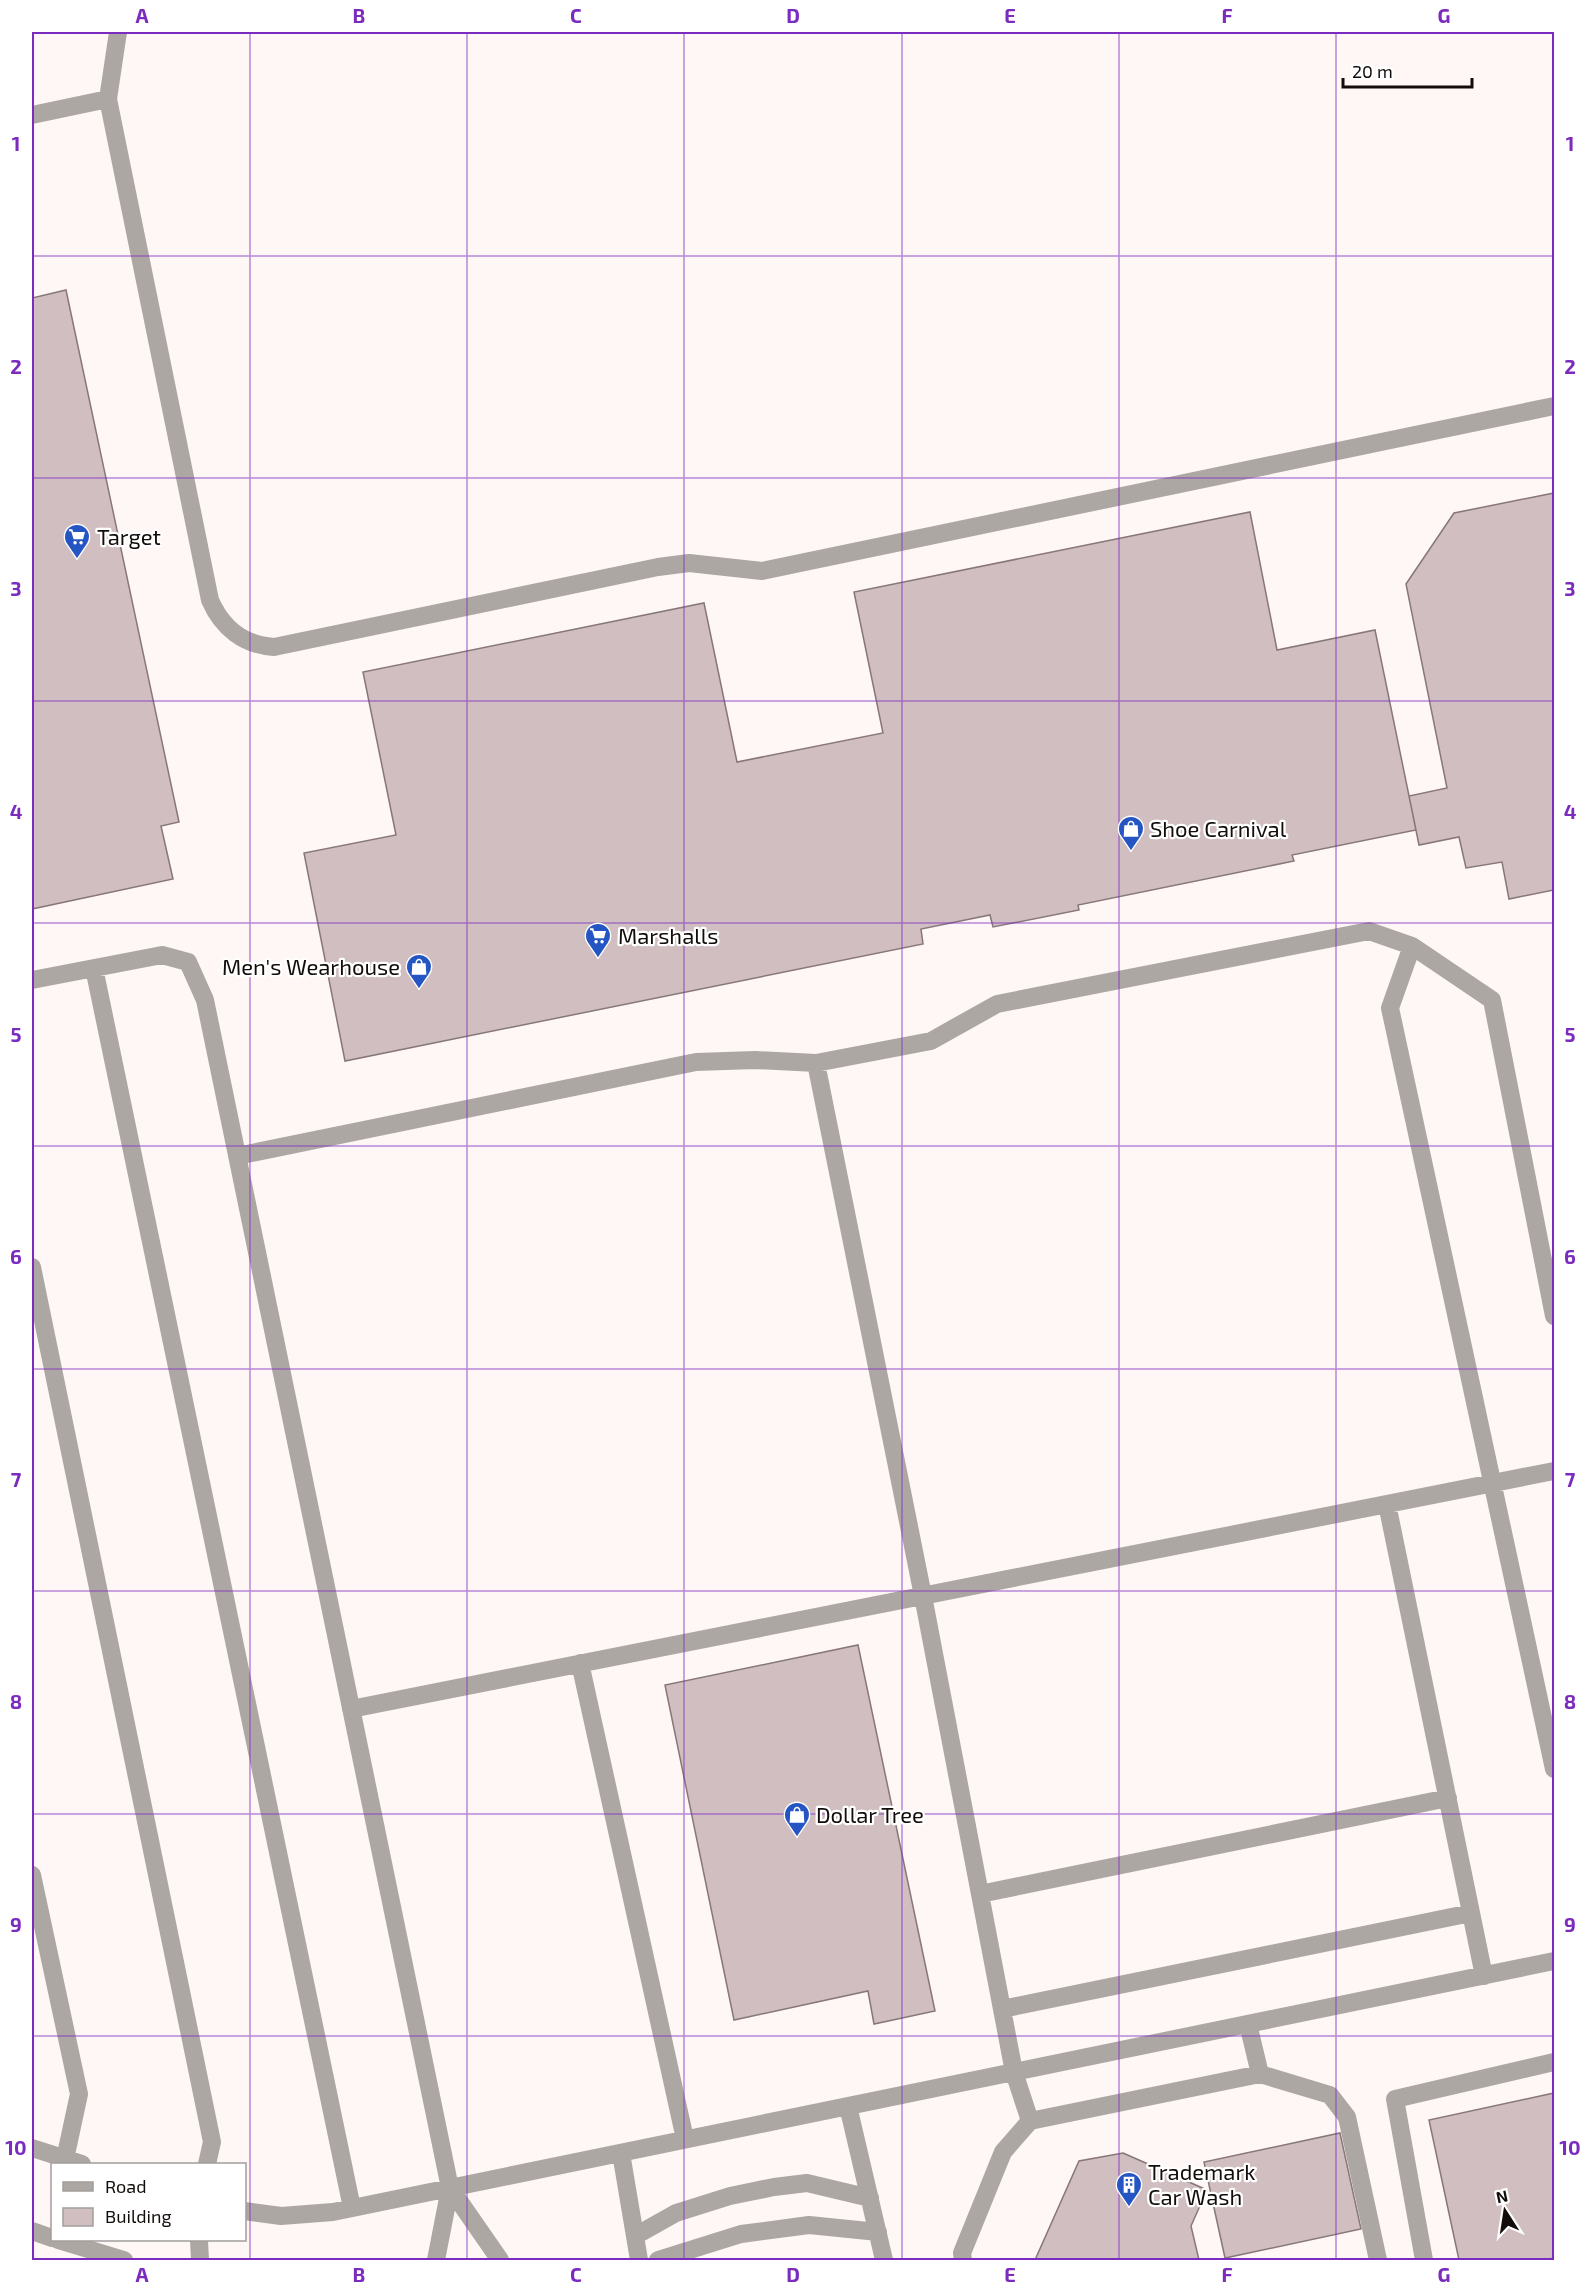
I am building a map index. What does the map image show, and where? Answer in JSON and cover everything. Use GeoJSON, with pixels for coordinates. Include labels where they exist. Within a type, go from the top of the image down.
{"type":"FeatureCollection","features":[{"type":"Feature","properties":{"kind":"lane"},"geometry":{"type":"LineString","coordinates":[[118,32],[108,99],[210,600],[220,619],[230,630],[258,646],[274,647],[669,566],[700,563],[762,571],[1554,406]]}},
{"type":"Feature","properties":{"kind":"lane"},"geometry":{"type":"LineString","coordinates":[[32,115],[108,99]]}},
{"type":"Feature","properties":{"kind":"lane"},"geometry":{"type":"LineString","coordinates":[[237,1156],[696,1062],[755,1060],[816,1063],[931,1041],[997,1004],[1369,931],[1412,946],[1492,1000],[1554,1316]]}},
{"type":"Feature","properties":{"kind":"lane"},"geometry":{"type":"LineString","coordinates":[[1412,946],[1390,1008],[1554,1769]]}},
{"type":"Feature","properties":{"kind":"lane"},"geometry":{"type":"LineString","coordinates":[[32,980],[162,955],[188,962],[205,1000],[450,2188],[436,2260]]}},
{"type":"Feature","properties":{"kind":"lane"},"geometry":{"type":"LineString","coordinates":[[94,968],[352,2208]]}},
{"type":"Feature","properties":{"kind":"lane"},"geometry":{"type":"LineString","coordinates":[[816,1063],[923,1596],[1014,2072],[1030,2121]]}},
{"type":"Feature","properties":{"kind":"lane"},"geometry":{"type":"LineString","coordinates":[[32,1267],[212,2142],[207,2163]]}},
{"type":"Feature","properties":{"kind":"lane"},"geometry":{"type":"LineString","coordinates":[[351,1708],[1554,1471]]}},
{"type":"Feature","properties":{"kind":"lane"},"geometry":{"type":"LineString","coordinates":[[1387,1504],[1484,1976]]}},
{"type":"Feature","properties":{"kind":"lane"},"geometry":{"type":"LineString","coordinates":[[580,1664],[685,2139]]}},
{"type":"Feature","properties":{"kind":"lane"},"geometry":{"type":"LineString","coordinates":[[980,1894],[1448,1798]]}},
{"type":"Feature","properties":{"kind":"lane"},"geometry":{"type":"LineString","coordinates":[[32,1875],[79,2094],[74,2162],[32,2148]]}},
{"type":"Feature","properties":{"kind":"lane"},"geometry":{"type":"LineString","coordinates":[[1002,2009],[1471,1913]]}},
{"type":"Feature","properties":{"kind":"lane"},"geometry":{"type":"LineString","coordinates":[[246,2211],[280,2216],[333,2212],[1554,1961]]}},
{"type":"Feature","properties":{"kind":"lane"},"geometry":{"type":"LineString","coordinates":[[1248,2024],[1260,2074]]}},
{"type":"Feature","properties":{"kind":"lane"},"geometry":{"type":"LineString","coordinates":[[1424,2260],[1395,2099],[1554,2062]]}},
{"type":"Feature","properties":{"kind":"lane"},"geometry":{"type":"LineString","coordinates":[[963,2260],[962,2253],[1003,2152],[1030,2121],[1260,2074],[1330,2096],[1347,2117],[1378,2260]]}},
{"type":"Feature","properties":{"kind":"lane"},"geometry":{"type":"LineString","coordinates":[[848,2106],[884,2260]]}},
{"type":"Feature","properties":{"kind":"lane"},"geometry":{"type":"LineString","coordinates":[[621,2153],[639,2260]]}},
{"type":"Feature","properties":{"kind":"lane"},"geometry":{"type":"LineString","coordinates":[[635,2236],[676,2213],[730,2196],[774,2187],[807,2183],[870,2198]]}},
{"type":"Feature","properties":{"kind":"lane"},"geometry":{"type":"LineString","coordinates":[[450,2188],[500,2260]]}},
{"type":"Feature","properties":{"kind":"lane"},"geometry":{"type":"LineString","coordinates":[[658,2260],[741,2234],[809,2224],[878,2232]]}},
{"type":"Feature","properties":{"kind":"lane"},"geometry":{"type":"LineString","coordinates":[[32,2231],[51,2238]]}},
{"type":"Feature","properties":{"kind":"lane"},"geometry":{"type":"LineString","coordinates":[[61,2241],[124,2260]]}},
{"type":"Feature","properties":{"kind":"lane"},"geometry":{"type":"LineString","coordinates":[[199,2241],[200,2260]]}},
{"type":"Feature","properties":{"kind":"building","name":"Target"},"geometry":{"type":"Polygon","coordinates":[[[66,290],[179,822],[161,826],[173,879],[32,909],[32,298],[66,290]]]}},
{"type":"Feature","properties":{"kind":"building"},"geometry":{"type":"Polygon","coordinates":[[[1554,493],[1554,890],[1509,899],[1502,862],[1466,868],[1459,837],[1419,845],[1409,796],[1447,788],[1406,584],[1454,513],[1554,493]]]}},
{"type":"Feature","properties":{"kind":"building"},"geometry":{"type":"Polygon","coordinates":[[[1250,512],[1277,650],[1375,630],[1416,830],[1292,855],[1294,861],[1078,905],[1079,910],[993,927],[990,915],[921,929],[923,944],[345,1061],[304,853],[396,835],[363,672],[704,603],[737,762],[883,733],[854,592],[1250,512]]]}},
{"type":"Feature","properties":{"kind":"building","name":"Dollar Tree"},"geometry":{"type":"Polygon","coordinates":[[[858,1645],[935,2011],[874,2024],[868,1991],[734,2020],[665,1685],[858,1645]]]}},
{"type":"Feature","properties":{"kind":"building"},"geometry":{"type":"Polygon","coordinates":[[[1554,2093],[1554,2258],[1459,2260],[1429,2120],[1554,2093]]]}},
{"type":"Feature","properties":{"kind":"building"},"geometry":{"type":"Polygon","coordinates":[[[1340,2133],[1361,2229],[1225,2258],[1204,2162],[1340,2133]]]}},
{"type":"Feature","properties":{"kind":"building","name":"Trademark Car Wash"},"geometry":{"type":"Polygon","coordinates":[[[1123,2153],[1207,2190],[1191,2226],[1199,2260],[1035,2260],[1079,2161],[1123,2153]]]}},
{"type":"Feature","properties":{"kind":"place","name":"Target"},"geometry":{"type":"Point","coordinates":[77,560]}},
{"type":"Feature","properties":{"kind":"place","name":"Shoe Carnival"},"geometry":{"type":"Point","coordinates":[1131,852]}},
{"type":"Feature","properties":{"kind":"place","name":"Marshalls"},"geometry":{"type":"Point","coordinates":[598,959]}},
{"type":"Feature","properties":{"kind":"place","name":"Men's Wearhouse"},"geometry":{"type":"Point","coordinates":[419,990]}},
{"type":"Feature","properties":{"kind":"place","name":"Dollar Tree"},"geometry":{"type":"Point","coordinates":[797,1838]}},
{"type":"Feature","properties":{"kind":"place","name":"Trademark Car Wash"},"geometry":{"type":"Point","coordinates":[1129,2208]}}]}
